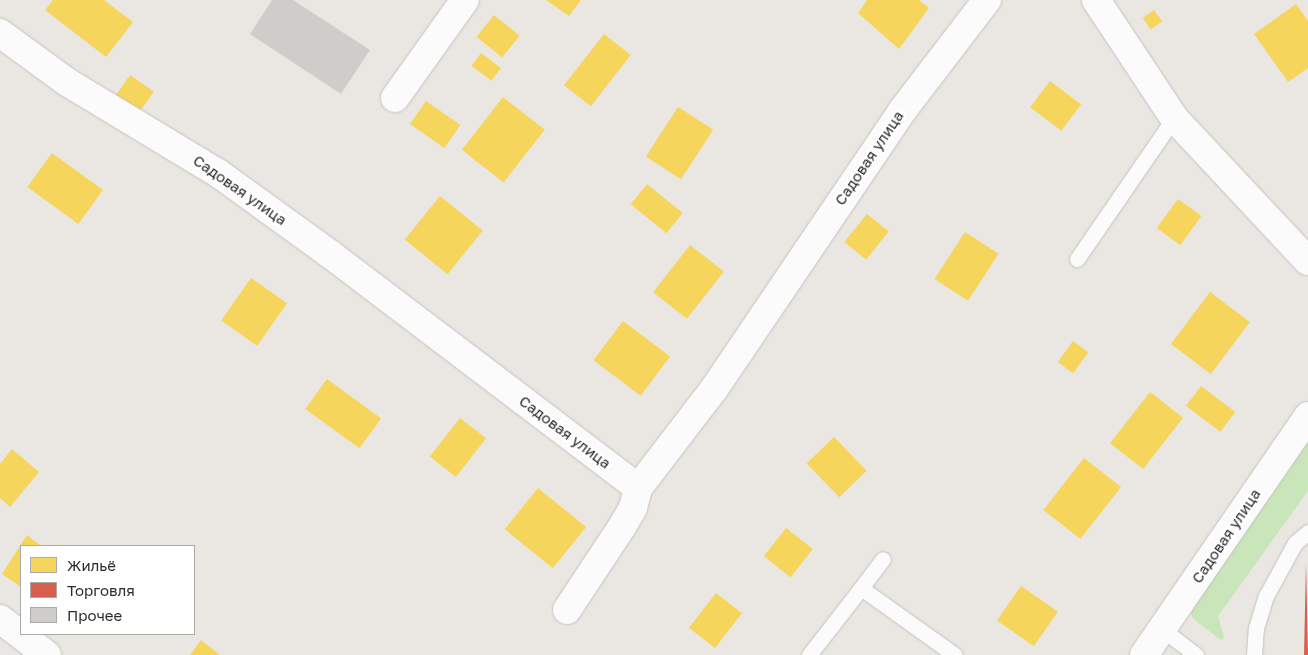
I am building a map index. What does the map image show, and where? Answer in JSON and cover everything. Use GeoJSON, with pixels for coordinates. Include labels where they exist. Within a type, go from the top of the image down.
{"type":"FeatureCollection","features":[{"type":"Feature","properties":{"kind":"street"},"geometry":{"type":"LineString","coordinates":[[395,98],[465,0]]}},
{"type":"Feature","properties":{"kind":"street","name":"Садовая улица"},"geometry":{"type":"LineString","coordinates":[[0,33],[67,82],[218,173],[330,254],[638,488],[714,389],[902,110],[987,0]]}},
{"type":"Feature","properties":{"kind":"street"},"geometry":{"type":"LineString","coordinates":[[1096,0],[1174,118],[1308,260]]}},
{"type":"Feature","properties":{"kind":"street","name":"Садовая улица"},"geometry":{"type":"LineString","coordinates":[[1144,655],[1308,416]]}},
{"type":"Feature","properties":{"kind":"street"},"geometry":{"type":"LineString","coordinates":[[567,610],[624,526],[633,508],[638,488]]}},
{"type":"Feature","properties":{"kind":"street"},"geometry":{"type":"LineString","coordinates":[[0,619],[42,653]]}},
{"type":"Feature","properties":{"kind":"lane"},"geometry":{"type":"LineString","coordinates":[[1076,259],[1174,118]]}},
{"type":"Feature","properties":{"kind":"lane"},"geometry":{"type":"LineString","coordinates":[[1254,655],[1256,628],[1266,596],[1295,542],[1308,532]]}},
{"type":"Feature","properties":{"kind":"lane"},"geometry":{"type":"LineString","coordinates":[[809,655],[883,559]]}},
{"type":"Feature","properties":{"kind":"lane"},"geometry":{"type":"LineString","coordinates":[[861,588],[955,655]]}},
{"type":"Feature","properties":{"kind":"lane"},"geometry":{"type":"LineString","coordinates":[[1162,629],[1196,655]]}},
{"type":"Feature","properties":{"kind":"green space"},"geometry":{"type":"Polygon","coordinates":[[[1308,443],[1308,491],[1218,616],[1224,637],[1221,640],[1197,622],[1191,615],[1192,608],[1308,443]]]}},
{"type":"Feature","properties":{"kind":"building: Жильё"},"geometry":{"type":"Polygon","coordinates":[[[53,0],[104,0],[133,22],[106,57],[45,10],[53,0]]]}},
{"type":"Feature","properties":{"kind":"building: Жильё"},"geometry":{"type":"Polygon","coordinates":[[[546,0],[581,0],[569,16],[546,0]]]}},
{"type":"Feature","properties":{"kind":"building: Жильё"},"geometry":{"type":"Polygon","coordinates":[[[867,0],[919,0],[929,8],[899,49],[858,13],[867,0]]]}},
{"type":"Feature","properties":{"kind":"building: Жильё"},"geometry":{"type":"Polygon","coordinates":[[[1296,4],[1308,21],[1308,68],[1288,82],[1254,34],[1296,4]]]}},
{"type":"Feature","properties":{"kind":"building: Жильё"},"geometry":{"type":"Polygon","coordinates":[[[1154,10],[1162,21],[1151,30],[1143,18],[1154,10]]]}},
{"type":"Feature","properties":{"kind":"building: Жильё"},"geometry":{"type":"Polygon","coordinates":[[[494,15],[520,36],[502,58],[476,37],[494,15]]]}},
{"type":"Feature","properties":{"kind":"building: Жильё"},"geometry":{"type":"Polygon","coordinates":[[[604,34],[631,55],[591,106],[564,85],[604,34]]]}},
{"type":"Feature","properties":{"kind":"building: Жильё"},"geometry":{"type":"Polygon","coordinates":[[[481,53],[501,68],[491,81],[471,66],[481,53]]]}},
{"type":"Feature","properties":{"kind":"building: Жильё"},"geometry":{"type":"Polygon","coordinates":[[[130,75],[154,92],[139,113],[115,96],[130,75]]]}},
{"type":"Feature","properties":{"kind":"building: Жильё"},"geometry":{"type":"Polygon","coordinates":[[[1050,81],[1081,104],[1061,131],[1030,107],[1050,81]]]}},
{"type":"Feature","properties":{"kind":"building: Жильё"},"geometry":{"type":"Polygon","coordinates":[[[503,97],[545,130],[504,182],[462,150],[503,97]]]}},
{"type":"Feature","properties":{"kind":"building: Жильё"},"geometry":{"type":"Polygon","coordinates":[[[426,101],[460,125],[444,148],[410,124],[426,101]]]}},
{"type":"Feature","properties":{"kind":"building: Жильё"},"geometry":{"type":"Polygon","coordinates":[[[678,107],[713,130],[681,179],[646,156],[678,107]]]}},
{"type":"Feature","properties":{"kind":"building: Жильё"},"geometry":{"type":"Polygon","coordinates":[[[52,153],[103,190],[78,224],[27,187],[52,153]]]}},
{"type":"Feature","properties":{"kind":"building: Жильё"},"geometry":{"type":"Polygon","coordinates":[[[647,184],[683,213],[666,233],[631,204],[647,184]]]}},
{"type":"Feature","properties":{"kind":"building: Жильё"},"geometry":{"type":"Polygon","coordinates":[[[440,196],[483,231],[448,274],[405,240],[440,196]]]}},
{"type":"Feature","properties":{"kind":"building: Жильё"},"geometry":{"type":"Polygon","coordinates":[[[1178,199],[1201,216],[1180,245],[1157,228],[1178,199]]]}},
{"type":"Feature","properties":{"kind":"building: Жильё"},"geometry":{"type":"Polygon","coordinates":[[[867,214],[889,232],[866,260],[844,242],[867,214]]]}},
{"type":"Feature","properties":{"kind":"building: Жильё"},"geometry":{"type":"Polygon","coordinates":[[[965,232],[999,254],[968,301],[935,279],[965,232]]]}},
{"type":"Feature","properties":{"kind":"building: Жильё"},"geometry":{"type":"Polygon","coordinates":[[[690,245],[724,271],[687,319],[653,292],[690,245]]]}},
{"type":"Feature","properties":{"kind":"building: Жильё"},"geometry":{"type":"Polygon","coordinates":[[[251,278],[287,303],[257,346],[221,321],[251,278]]]}},
{"type":"Feature","properties":{"kind":"building: Жильё"},"geometry":{"type":"Polygon","coordinates":[[[1210,292],[1250,322],[1211,374],[1171,344],[1210,292]]]}},
{"type":"Feature","properties":{"kind":"building: Жильё"},"geometry":{"type":"Polygon","coordinates":[[[623,321],[670,357],[641,396],[594,360],[623,321]]]}},
{"type":"Feature","properties":{"kind":"building: Жильё"},"geometry":{"type":"Polygon","coordinates":[[[1073,341],[1088,352],[1073,373],[1058,362],[1073,341]]]}},
{"type":"Feature","properties":{"kind":"building: Жильё"},"geometry":{"type":"Polygon","coordinates":[[[327,379],[381,418],[359,448],[305,409],[327,379]]]}},
{"type":"Feature","properties":{"kind":"building: Жильё"},"geometry":{"type":"Polygon","coordinates":[[[1201,386],[1235,412],[1220,432],[1186,406],[1201,386]]]}},
{"type":"Feature","properties":{"kind":"building: Жильё"},"geometry":{"type":"Polygon","coordinates":[[[1150,392],[1183,418],[1143,469],[1110,443],[1150,392]]]}},
{"type":"Feature","properties":{"kind":"building: Жильё"},"geometry":{"type":"Polygon","coordinates":[[[460,418],[486,438],[456,477],[430,457],[460,418]]]}},
{"type":"Feature","properties":{"kind":"building: Жильё"},"geometry":{"type":"Polygon","coordinates":[[[834,437],[867,471],[839,497],[807,463],[834,437]]]}},
{"type":"Feature","properties":{"kind":"building: Жильё"},"geometry":{"type":"Polygon","coordinates":[[[12,449],[39,472],[10,507],[0,498],[0,464],[12,449]]]}},
{"type":"Feature","properties":{"kind":"building: Жильё"},"geometry":{"type":"Polygon","coordinates":[[[1084,458],[1121,487],[1080,539],[1043,510],[1084,458]]]}},
{"type":"Feature","properties":{"kind":"building: Жильё"},"geometry":{"type":"Polygon","coordinates":[[[538,488],[586,527],[553,568],[505,529],[538,488]]]}},
{"type":"Feature","properties":{"kind":"building: Жильё"},"geometry":{"type":"Polygon","coordinates":[[[786,528],[813,549],[791,577],[764,556],[786,528]]]}},
{"type":"Feature","properties":{"kind":"building: Жильё"},"geometry":{"type":"Polygon","coordinates":[[[27,535],[40,545],[21,545],[27,535]]]}},
{"type":"Feature","properties":{"kind":"building: Жильё"},"geometry":{"type":"Polygon","coordinates":[[[20,546],[20,586],[2,574],[20,546]]]}},
{"type":"Feature","properties":{"kind":"building: Жильё"},"geometry":{"type":"Polygon","coordinates":[[[1021,586],[1058,612],[1034,646],[997,620],[1021,586]]]}},
{"type":"Feature","properties":{"kind":"building: Жильё"},"geometry":{"type":"Polygon","coordinates":[[[716,593],[742,613],[715,648],[689,628],[716,593]]]}},
{"type":"Feature","properties":{"kind":"building: Жильё"},"geometry":{"type":"Polygon","coordinates":[[[201,640],[220,655],[190,655],[201,640]]]}},
{"type":"Feature","properties":{"kind":"building: Торговля"},"geometry":{"type":"Polygon","coordinates":[[[1306,563],[1308,655],[1304,655],[1306,563]]]}},
{"type":"Feature","properties":{"kind":"building: Прочее"},"geometry":{"type":"Polygon","coordinates":[[[272,0],[293,0],[370,50],[341,94],[250,34],[272,0]]]}}]}
